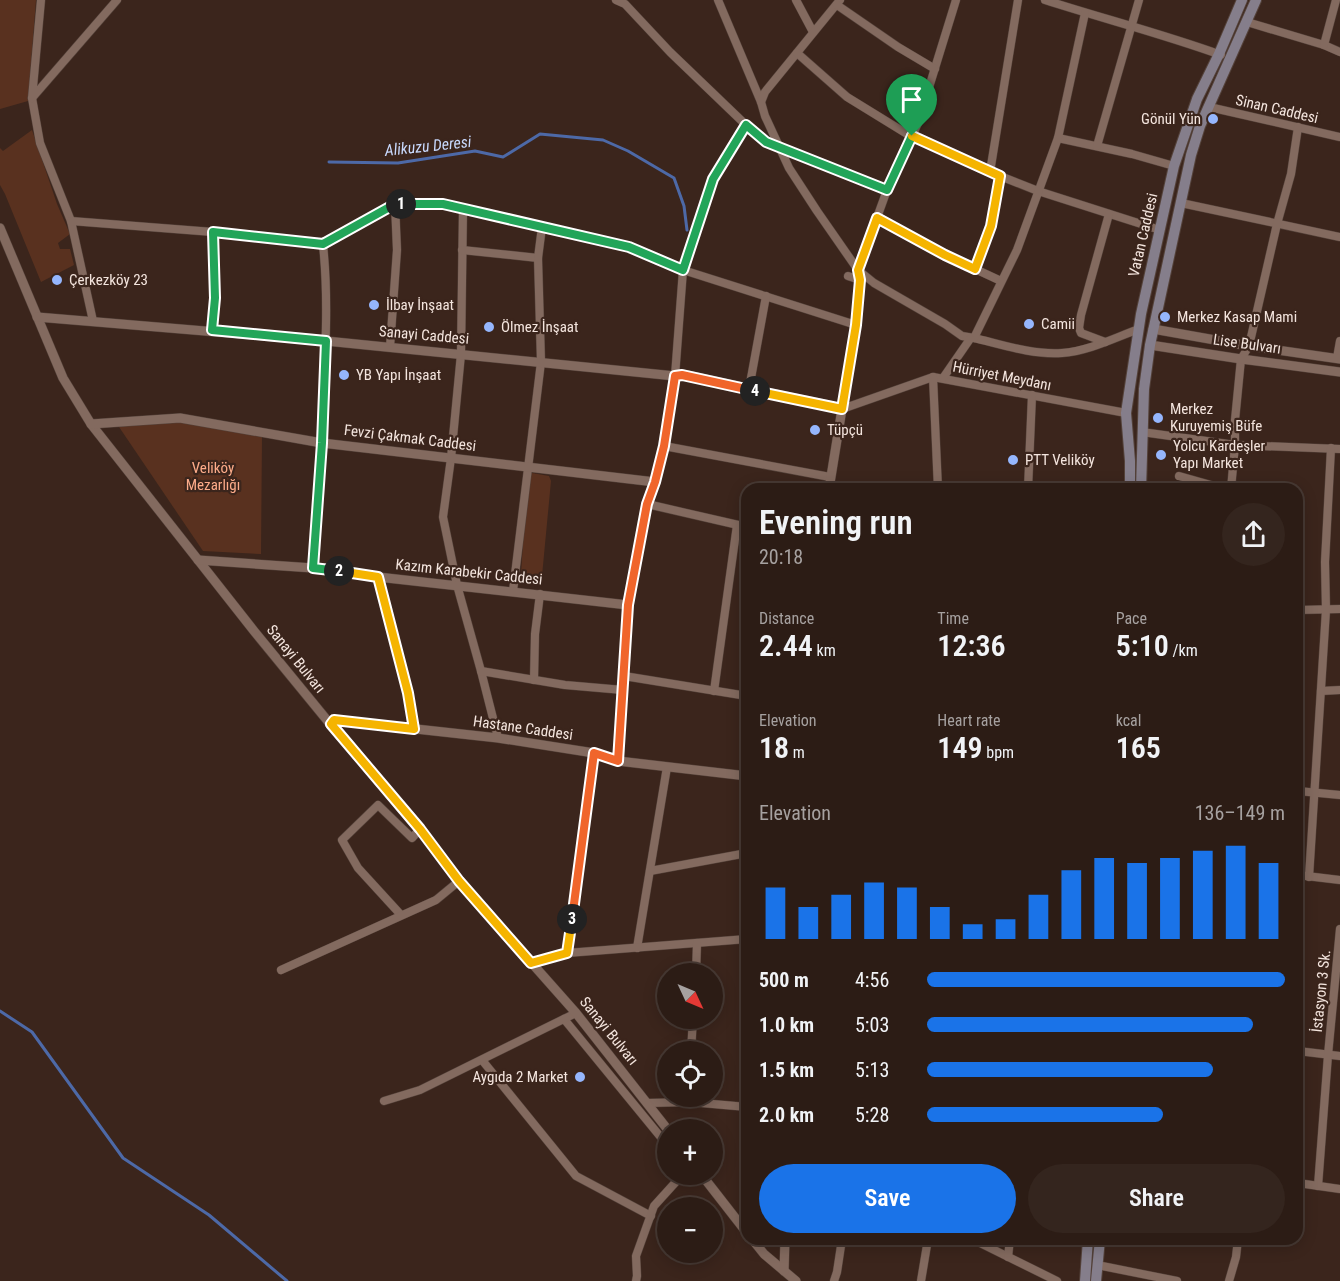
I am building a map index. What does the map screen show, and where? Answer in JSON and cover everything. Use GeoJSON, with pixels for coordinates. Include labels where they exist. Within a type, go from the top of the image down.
{"type":"FeatureCollection","features":[{"type":"Feature","properties":{"kind":"main road","name":"Vatan Caddesi"},"geometry":{"type":"LineString","coordinates":[[1130,483],[1126,413],[1139,328],[1174,166],[1197,99],[1220,54],[1242,0]]}},
{"type":"Feature","properties":{"kind":"main road","name":"Vatan Caddesi"},"geometry":{"type":"LineString","coordinates":[[1142,483],[1144,389],[1150,345],[1191,155],[1200,126],[1256,0]]}},
{"type":"Feature","properties":{"kind":"main road"},"geometry":{"type":"LineString","coordinates":[[1085,1281],[1088,1245]]}},
{"type":"Feature","properties":{"kind":"main road"},"geometry":{"type":"LineString","coordinates":[[1096,1281],[1099,1245]]}},
{"type":"Feature","properties":{"kind":"street"},"geometry":{"type":"LineString","coordinates":[[41,0],[32,98],[40,142],[71,221],[93,321]]}},
{"type":"Feature","properties":{"kind":"street"},"geometry":{"type":"LineString","coordinates":[[32,98],[117,0]]}},
{"type":"Feature","properties":{"kind":"street"},"geometry":{"type":"LineString","coordinates":[[616,0],[627,2],[669,52],[766,142],[887,190]]}},
{"type":"Feature","properties":{"kind":"street"},"geometry":{"type":"LineString","coordinates":[[718,0],[761,102],[765,117],[789,168],[858,270],[874,283],[962,336],[1037,352],[1063,353],[1087,349],[1139,328]]}},
{"type":"Feature","properties":{"kind":"street"},"geometry":{"type":"LineString","coordinates":[[796,0],[813,32]]}},
{"type":"Feature","properties":{"kind":"street"},"geometry":{"type":"LineString","coordinates":[[830,483],[856,325],[860,280],[858,270],[887,190],[918,123],[956,0]]}},
{"type":"Feature","properties":{"kind":"street"},"geometry":{"type":"LineString","coordinates":[[990,172],[1018,0]]}},
{"type":"Feature","properties":{"kind":"street"},"geometry":{"type":"LineString","coordinates":[[1047,0],[1231,58]]}},
{"type":"Feature","properties":{"kind":"street"},"geometry":{"type":"LineString","coordinates":[[1097,146],[1139,0]]}},
{"type":"Feature","properties":{"kind":"street"},"geometry":{"type":"LineString","coordinates":[[1324,45],[1336,0]]}},
{"type":"Feature","properties":{"kind":"street"},"geometry":{"type":"LineString","coordinates":[[761,102],[765,92],[838,2],[898,47],[935,69]]}},
{"type":"Feature","properties":{"kind":"street"},"geometry":{"type":"LineString","coordinates":[[943,378],[990,308],[1017,250],[1058,138],[1085,13]]}},
{"type":"Feature","properties":{"kind":"street"},"geometry":{"type":"LineString","coordinates":[[1247,22],[1340,52]]}},
{"type":"Feature","properties":{"kind":"street"},"geometry":{"type":"LineString","coordinates":[[797,53],[847,97],[912,136],[1038,191],[1160,230]]}},
{"type":"Feature","properties":{"kind":"street","name":"Sinan Caddesi"},"geometry":{"type":"LineString","coordinates":[[1209,107],[1340,137]]}},
{"type":"Feature","properties":{"kind":"street"},"geometry":{"type":"LineString","coordinates":[[618,761],[628,605],[647,504],[664,446],[675,376],[683,270],[713,179],[746,125]]}},
{"type":"Feature","properties":{"kind":"street"},"geometry":{"type":"LineString","coordinates":[[1232,483],[1240,359],[1249,346],[1277,224],[1292,174],[1298,127]]}},
{"type":"Feature","properties":{"kind":"street"},"geometry":{"type":"LineString","coordinates":[[1058,138],[1174,166]]}},
{"type":"Feature","properties":{"kind":"street"},"geometry":{"type":"LineString","coordinates":[[975,269],[991,226],[1000,176]]}},
{"type":"Feature","properties":{"kind":"street"},"geometry":{"type":"LineString","coordinates":[[1180,203],[1340,237]]}},
{"type":"Feature","properties":{"kind":"street"},"geometry":{"type":"LineString","coordinates":[[71,221],[213,232],[323,244],[395,204],[443,204],[629,247],[683,270],[856,325]]}},
{"type":"Feature","properties":{"kind":"street"},"geometry":{"type":"LineString","coordinates":[[390,347],[397,250],[395,204]]}},
{"type":"Feature","properties":{"kind":"street"},"geometry":{"type":"LineString","coordinates":[[463,209],[461,354],[443,517],[457,585],[498,738]]}},
{"type":"Feature","properties":{"kind":"street"},"geometry":{"type":"LineString","coordinates":[[1105,342],[1081,333],[1079,328],[1110,214]]}},
{"type":"Feature","properties":{"kind":"street"},"geometry":{"type":"LineString","coordinates":[[877,218],[1001,282]]}},
{"type":"Feature","properties":{"kind":"street"},"geometry":{"type":"LineString","coordinates":[[513,591],[541,362],[538,258],[542,227]]}},
{"type":"Feature","properties":{"kind":"street","name":"Sanayi Bulvarı"},"geometry":{"type":"LineString","coordinates":[[0,228],[63,378],[91,424],[254,631],[420,829],[459,881],[576,1013],[659,1119]]}},
{"type":"Feature","properties":{"kind":"street"},"geometry":{"type":"LineString","coordinates":[[212,330],[215,298],[213,232]]}},
{"type":"Feature","properties":{"kind":"street"},"geometry":{"type":"LineString","coordinates":[[313,568],[322,443],[326,341],[327,275],[323,244]]}},
{"type":"Feature","properties":{"kind":"street"},"geometry":{"type":"LineString","coordinates":[[462,250],[538,258]]}},
{"type":"Feature","properties":{"kind":"street"},"geometry":{"type":"LineString","coordinates":[[848,276],[860,280]]}},
{"type":"Feature","properties":{"kind":"street"},"geometry":{"type":"LineString","coordinates":[[748,389],[766,296]]}},
{"type":"Feature","properties":{"kind":"street","name":"Sanayi Caddesi"},"geometry":{"type":"LineString","coordinates":[[37,316],[212,330],[682,375],[842,409]]}},
{"type":"Feature","properties":{"kind":"street","name":"Lise Bulvarı"},"geometry":{"type":"LineString","coordinates":[[1153,329],[1339,360]]}},
{"type":"Feature","properties":{"kind":"street"},"geometry":{"type":"LineString","coordinates":[[1338,372],[1340,341]]}},
{"type":"Feature","properties":{"kind":"street","name":"Lise Bulvarı"},"geometry":{"type":"LineString","coordinates":[[1150,345],[1338,372]]}},
{"type":"Feature","properties":{"kind":"street"},"geometry":{"type":"LineString","coordinates":[[933,377],[938,483]]}},
{"type":"Feature","properties":{"kind":"street","name":"Hürriyet Meydanı"},"geometry":{"type":"LineString","coordinates":[[842,409],[933,377],[1126,413]]}},
{"type":"Feature","properties":{"kind":"street"},"geometry":{"type":"LineString","coordinates":[[1028,483],[1032,395]]}},
{"type":"Feature","properties":{"kind":"street","name":"Fevzi Çakmak Caddesi"},"geometry":{"type":"LineString","coordinates":[[91,424],[180,418],[322,443],[655,482]]}},
{"type":"Feature","properties":{"kind":"street"},"geometry":{"type":"LineString","coordinates":[[1142,432],[1235,445],[1336,449],[1324,561],[1326,609],[1309,877]]}},
{"type":"Feature","properties":{"kind":"street"},"geometry":{"type":"LineString","coordinates":[[664,446],[830,477]]}},
{"type":"Feature","properties":{"kind":"street"},"geometry":{"type":"LineString","coordinates":[[1179,476],[1204,483]]}},
{"type":"Feature","properties":{"kind":"street"},"geometry":{"type":"LineString","coordinates":[[647,504],[741,526]]}},
{"type":"Feature","properties":{"kind":"street"},"geometry":{"type":"LineString","coordinates":[[714,691],[737,525]]}},
{"type":"Feature","properties":{"kind":"street","name":"Kazım Karabekir Caddesi"},"geometry":{"type":"LineString","coordinates":[[198,560],[313,568],[628,605]]}},
{"type":"Feature","properties":{"kind":"street"},"geometry":{"type":"LineString","coordinates":[[378,577],[408,693],[414,729]]}},
{"type":"Feature","properties":{"kind":"street"},"geometry":{"type":"LineString","coordinates":[[534,680],[535,634],[540,594]]}},
{"type":"Feature","properties":{"kind":"street"},"geometry":{"type":"LineString","coordinates":[[1303,610],[1340,609]]}},
{"type":"Feature","properties":{"kind":"street"},"geometry":{"type":"LineString","coordinates":[[481,671],[565,685],[623,690]]}},
{"type":"Feature","properties":{"kind":"street"},"geometry":{"type":"LineString","coordinates":[[624,676],[741,695]]}},
{"type":"Feature","properties":{"kind":"street"},"geometry":{"type":"LineString","coordinates":[[1321,691],[1340,690]]}},
{"type":"Feature","properties":{"kind":"street","name":"Hastane Caddesi"},"geometry":{"type":"LineString","coordinates":[[331,724],[334,720],[498,738],[594,753],[618,761],[741,775]]}},
{"type":"Feature","properties":{"kind":"street"},"geometry":{"type":"LineString","coordinates":[[567,953],[594,753]]}},
{"type":"Feature","properties":{"kind":"street"},"geometry":{"type":"LineString","coordinates":[[637,948],[668,767]]}},
{"type":"Feature","properties":{"kind":"street"},"geometry":{"type":"LineString","coordinates":[[1303,791],[1340,795]]}},
{"type":"Feature","properties":{"kind":"street"},"geometry":{"type":"LineString","coordinates":[[382,809],[393,798]]}},
{"type":"Feature","properties":{"kind":"street"},"geometry":{"type":"LineString","coordinates":[[401,915],[358,868],[342,840],[378,805],[412,838],[420,829]]}},
{"type":"Feature","properties":{"kind":"street"},"geometry":{"type":"LineString","coordinates":[[650,871],[741,854]]}},
{"type":"Feature","properties":{"kind":"street"},"geometry":{"type":"LineString","coordinates":[[1303,876],[1340,880]]}},
{"type":"Feature","properties":{"kind":"street"},"geometry":{"type":"LineString","coordinates":[[281,970],[436,900],[459,881]]}},
{"type":"Feature","properties":{"kind":"street","name":"İstasyon 3 Sk."},"geometry":{"type":"LineString","coordinates":[[1318,1185],[1340,929]]}},
{"type":"Feature","properties":{"kind":"street"},"geometry":{"type":"LineString","coordinates":[[531,963],[567,953],[741,939]]}},
{"type":"Feature","properties":{"kind":"street"},"geometry":{"type":"LineString","coordinates":[[697,963],[698,943]]}},
{"type":"Feature","properties":{"kind":"street"},"geometry":{"type":"LineString","coordinates":[[384,1101],[420,1090],[576,1013]]}},
{"type":"Feature","properties":{"kind":"street"},"geometry":{"type":"LineString","coordinates":[[564,1019],[657,1133]]}},
{"type":"Feature","properties":{"kind":"street"},"geometry":{"type":"LineString","coordinates":[[1303,1052],[1340,1056]]}},
{"type":"Feature","properties":{"kind":"street"},"geometry":{"type":"LineString","coordinates":[[482,1060],[576,1176],[651,1216]]}},
{"type":"Feature","properties":{"kind":"street"},"geometry":{"type":"LineString","coordinates":[[647,1104],[657,1103]]}},
{"type":"Feature","properties":{"kind":"street"},"geometry":{"type":"LineString","coordinates":[[723,1104],[741,1106]]}},
{"type":"Feature","properties":{"kind":"street"},"geometry":{"type":"LineString","coordinates":[[1303,1184],[1340,1189]]}},
{"type":"Feature","properties":{"kind":"street"},"geometry":{"type":"LineString","coordinates":[[636,1281],[638,1276],[636,1256],[654,1206],[672,1185]]}},
{"type":"Feature","properties":{"kind":"street"},"geometry":{"type":"LineString","coordinates":[[710,1185],[741,1225]]}},
{"type":"Feature","properties":{"kind":"street"},"geometry":{"type":"LineString","coordinates":[[757,1245],[796,1281]]}},
{"type":"Feature","properties":{"kind":"street"},"geometry":{"type":"LineString","coordinates":[[784,1271],[785,1245]]}},
{"type":"Feature","properties":{"kind":"street"},"geometry":{"type":"LineString","coordinates":[[834,1281],[841,1245]]}},
{"type":"Feature","properties":{"kind":"street"},"geometry":{"type":"LineString","coordinates":[[921,1281],[927,1245]]}},
{"type":"Feature","properties":{"kind":"street"},"geometry":{"type":"LineString","coordinates":[[984,1245],[1057,1281]]}},
{"type":"Feature","properties":{"kind":"street"},"geometry":{"type":"LineString","coordinates":[[1008,1257],[1009,1245]]}},
{"type":"Feature","properties":{"kind":"street"},"geometry":{"type":"LineString","coordinates":[[1229,1281],[1237,1245]]}},
{"type":"Feature","properties":{"kind":"street"},"geometry":{"type":"LineString","coordinates":[[1097,1265],[1177,1281]]}},
{"type":"Feature","properties":{"kind":"green space"},"geometry":{"type":"Polygon","coordinates":[[[0,0],[36,0],[28,101],[0,109],[0,0]]]}},
{"type":"Feature","properties":{"kind":"green space"},"geometry":{"type":"Polygon","coordinates":[[[32,130],[57,204],[70,234],[58,243],[60,249],[70,249],[74,265],[41,282],[0,185],[0,148],[3,151],[32,130]]]}},
{"type":"Feature","properties":{"kind":"green space","name":"Veliköy Mezarlığı"},"geometry":{"type":"Polygon","coordinates":[[[115,421],[178,422],[262,435],[261,554],[203,551],[115,421]]]}},
{"type":"Feature","properties":{"kind":"green space"},"geometry":{"type":"Polygon","coordinates":[[[532,473],[549,476],[551,481],[542,576],[538,579],[525,578],[521,574],[527,477],[532,473]]]}},
{"type":"Feature","properties":{"kind":"waterway","name":"Alikuzu Deresi"},"geometry":{"type":"LineString","coordinates":[[329,162],[398,163],[475,151],[503,157],[540,134],[603,140],[628,151],[674,178],[684,206],[687,230]]}},
{"type":"Feature","properties":{"kind":"waterway"},"geometry":{"type":"LineString","coordinates":[[0,1011],[32,1032],[123,1158],[209,1215],[287,1281]]}},
{"type":"Feature","properties":{"kind":"place","name":"Gönül Yün"},"geometry":{"type":"Point","coordinates":[1213,119]}},
{"type":"Feature","properties":{"kind":"place","name":"Çerkezköy 23"},"geometry":{"type":"Point","coordinates":[57,280]}},
{"type":"Feature","properties":{"kind":"place","name":"İlbay İnşaat"},"geometry":{"type":"Point","coordinates":[374,305]}},
{"type":"Feature","properties":{"kind":"place","name":"Merkez Kasap Mami"},"geometry":{"type":"Point","coordinates":[1165,317]}},
{"type":"Feature","properties":{"kind":"place","name":"Camii"},"geometry":{"type":"Point","coordinates":[1029,324]}},
{"type":"Feature","properties":{"kind":"place","name":"Ölmez İnşaat"},"geometry":{"type":"Point","coordinates":[489,327]}},
{"type":"Feature","properties":{"kind":"place","name":"YB Yapı İnşaat"},"geometry":{"type":"Point","coordinates":[344,375]}},
{"type":"Feature","properties":{"kind":"place","name":"Merkez Kuruyemiş Büfe"},"geometry":{"type":"Point","coordinates":[1158,418]}},
{"type":"Feature","properties":{"kind":"place","name":"Tüpçü"},"geometry":{"type":"Point","coordinates":[815,430]}},
{"type":"Feature","properties":{"kind":"place","name":"Yolcu Kardeşler Yapı Market"},"geometry":{"type":"Point","coordinates":[1161,455]}},
{"type":"Feature","properties":{"kind":"place","name":"PTT Veliköy"},"geometry":{"type":"Point","coordinates":[1013,460]}},
{"type":"Feature","properties":{"kind":"place","name":"Aygıda 2 Market"},"geometry":{"type":"Point","coordinates":[580,1077]}},
{"type":"Feature","properties":{"kind":"route"},"geometry":{"type":"LineString","coordinates":[[746,125],[766,142],[887,190],[912,136],[1000,176],[991,226],[975,269],[877,218],[858,270],[860,280],[856,325],[842,409],[682,375],[675,376],[664,446],[647,504],[628,605],[618,761],[594,753],[567,953],[531,963],[459,881],[420,829],[331,724],[334,720],[414,729],[408,693],[378,577],[313,568],[322,443],[326,341],[212,330],[215,298],[213,232],[323,244],[395,204],[443,204],[629,247],[683,270],[713,179],[746,125]]}}]}
